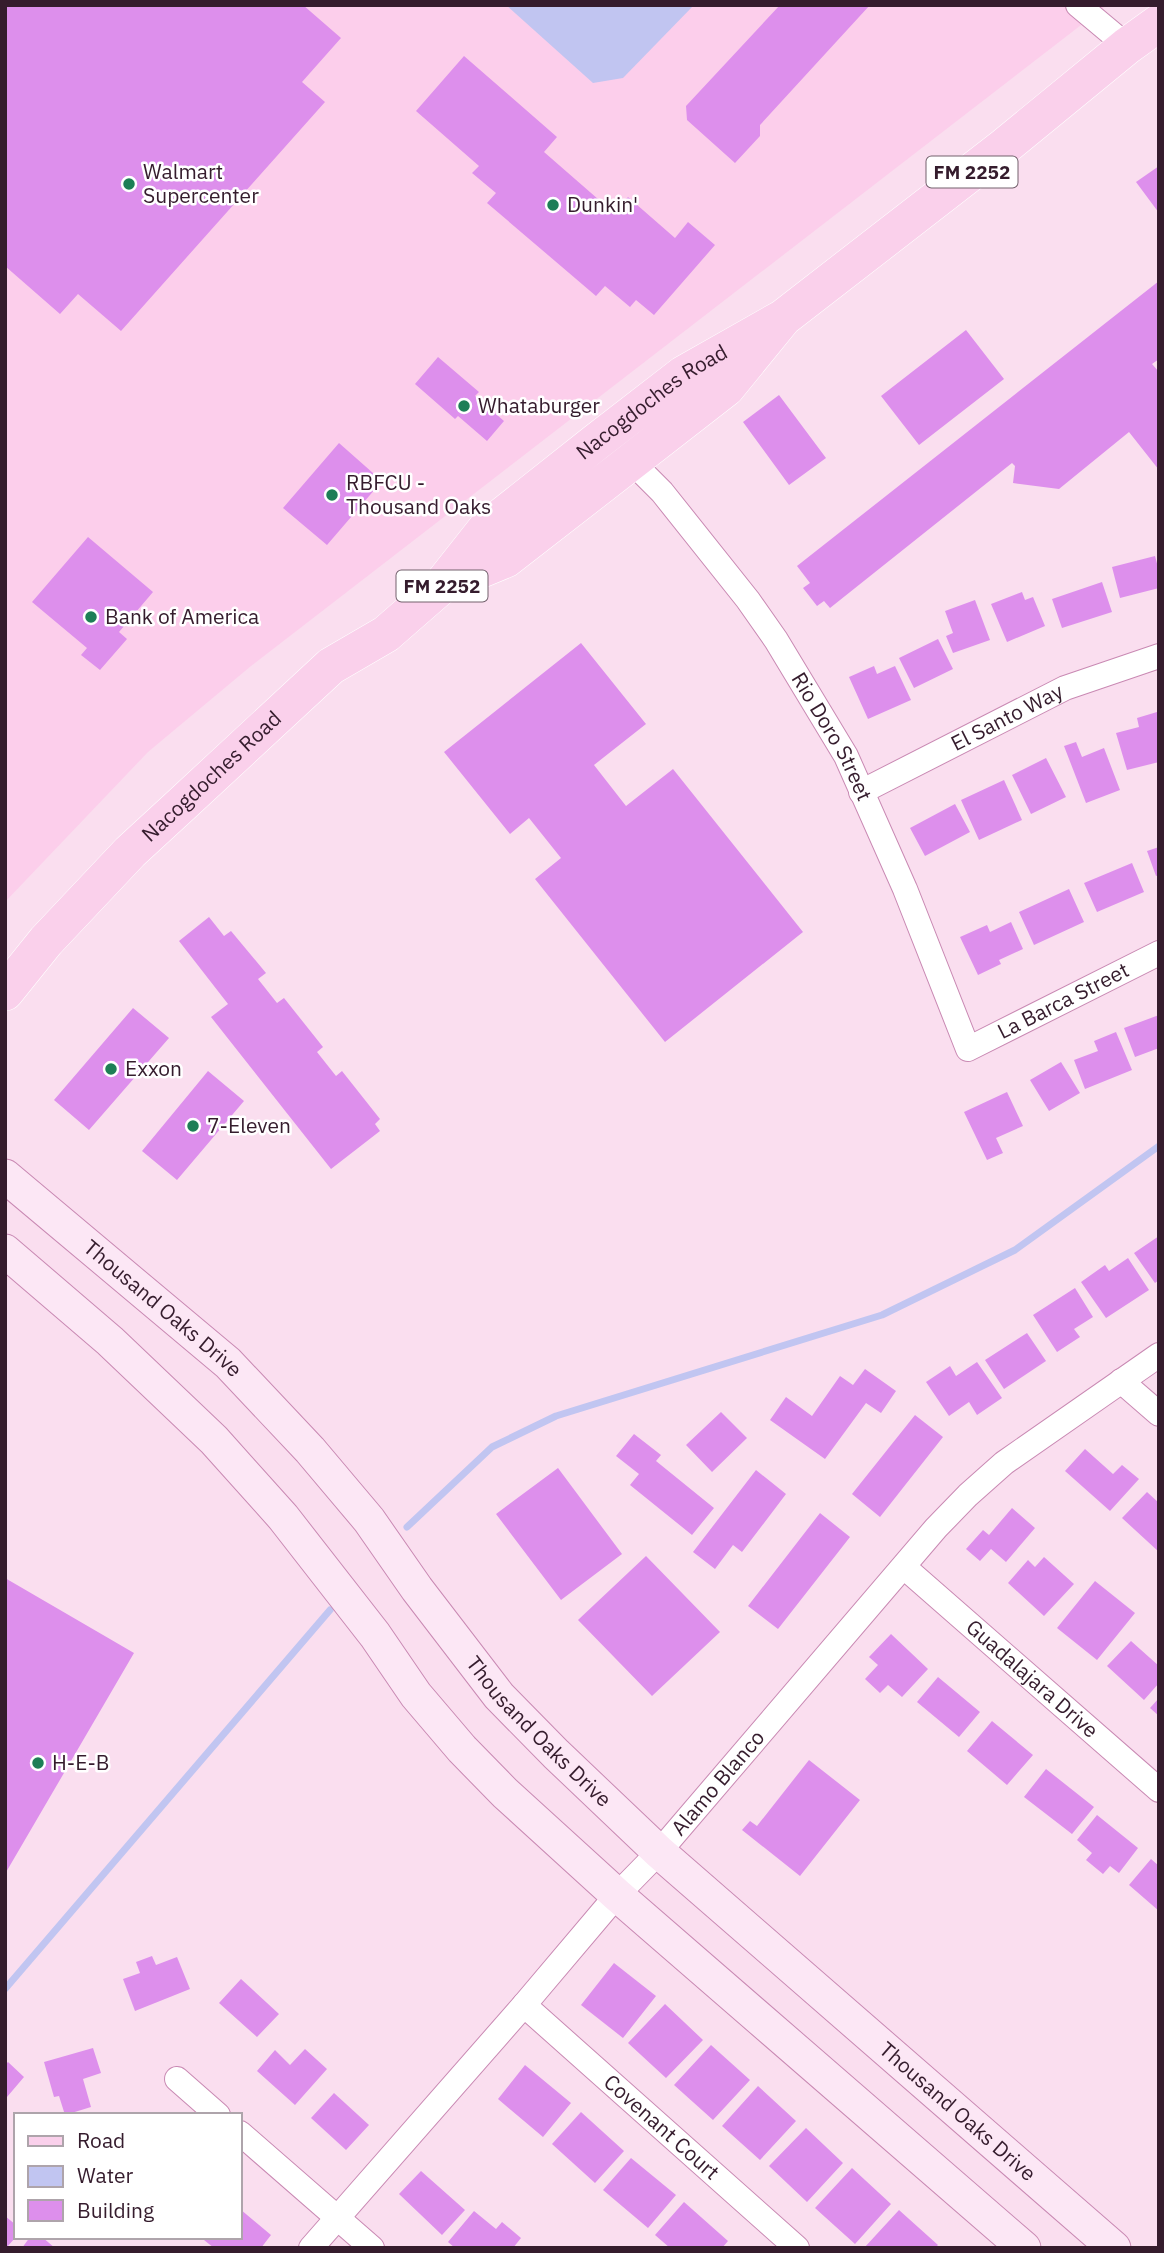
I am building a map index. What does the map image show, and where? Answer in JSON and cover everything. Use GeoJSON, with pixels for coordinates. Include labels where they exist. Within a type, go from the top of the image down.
{"type":"FeatureCollection","features":[{"type":"Feature","properties":{"kind":"main road","name":"Nacogdoches Road"},"geometry":{"type":"LineString","coordinates":[[5,992],[46,941],[130,852],[331,666],[386,634],[441,586],[486,529],[684,374],[783,318],[1159,23]]}},
{"type":"Feature","properties":{"kind":"main road","name":"Nacogdoches Road"},"geometry":{"type":"LineString","coordinates":[[441,586],[506,559],[632,462],[726,388],[783,318]]}},
{"type":"Feature","properties":{"kind":"main road","name":"Thousand Oaks Drive"},"geometry":{"type":"LineString","coordinates":[[5,1176],[228,1363],[310,1450],[369,1520],[417,1589],[499,1696],[556,1754],[659,1852],[1114,2248]]}},
{"type":"Feature","properties":{"kind":"main road"},"geometry":{"type":"LineString","coordinates":[[5,1251],[110,1341],[214,1440],[283,1517],[375,1635],[416,1695],[462,1749],[505,1793],[617,1895],[1024,2248]]}},
{"type":"Feature","properties":{"kind":"street"},"geometry":{"type":"LineString","coordinates":[[1078,5],[1127,46]]}},
{"type":"Feature","properties":{"kind":"street","name":"Rio Doro Street"},"geometry":{"type":"LineString","coordinates":[[632,462],[662,492],[748,600],[776,640],[846,756],[905,889],[968,1049]]}},
{"type":"Feature","properties":{"kind":"street","name":"El Santo Way"},"geometry":{"type":"LineString","coordinates":[[861,792],[1065,688],[1159,656]]}},
{"type":"Feature","properties":{"kind":"street","name":"La Barca Street"},"geometry":{"type":"LineString","coordinates":[[968,1049],[1159,953]]}},
{"type":"Feature","properties":{"kind":"street","name":"Alamo Blanco"},"geometry":{"type":"LineString","coordinates":[[311,2248],[617,1895],[659,1852],[936,1528],[1004,1463],[1159,1355]]}},
{"type":"Feature","properties":{"kind":"street"},"geometry":{"type":"LineString","coordinates":[[1121,1381],[1159,1414]]}},
{"type":"Feature","properties":{"kind":"street","name":"Guadalajara Drive"},"geometry":{"type":"LineString","coordinates":[[904,1567],[1159,1790]]}},
{"type":"Feature","properties":{"kind":"street","name":"Covenant Court"},"geometry":{"type":"LineString","coordinates":[[524,2005],[797,2248]]}},
{"type":"Feature","properties":{"kind":"street"},"geometry":{"type":"LineString","coordinates":[[177,2079],[216,2113]]}},
{"type":"Feature","properties":{"kind":"street"},"geometry":{"type":"LineString","coordinates":[[242,2135],[372,2248]]}},
{"type":"Feature","properties":{"kind":"shaded area"},"geometry":{"type":"Polygon","coordinates":[[[5,5],[1107,5],[251,666],[148,752],[5,902],[5,5]]]}},
{"type":"Feature","properties":{"kind":"water"},"geometry":{"type":"Polygon","coordinates":[[[506,5],[694,5],[623,78],[593,83],[506,5]]]}},
{"type":"Feature","properties":{"kind":"building","name":"Walmart Supercenter"},"geometry":{"type":"Polygon","coordinates":[[[5,5],[303,5],[341,38],[302,82],[325,102],[121,331],[78,294],[60,314],[5,266],[5,5]]]}},
{"type":"Feature","properties":{"kind":"building"},"geometry":{"type":"Polygon","coordinates":[[[780,5],[870,5],[760,125],[760,136],[735,163],[687,120],[686,106],[780,5]]]}},
{"type":"Feature","properties":{"kind":"building"},"geometry":{"type":"Polygon","coordinates":[[[464,56],[557,137],[544,152],[614,213],[628,197],[675,238],[688,222],[715,245],[654,315],[636,300],[630,307],[605,286],[596,296],[487,203],[496,193],[472,173],[479,166],[416,111],[464,56]]]}},
{"type":"Feature","properties":{"kind":"building"},"geometry":{"type":"Polygon","coordinates":[[[1159,166],[1159,213],[1136,182],[1159,166]]]}},
{"type":"Feature","properties":{"kind":"building"},"geometry":{"type":"Polygon","coordinates":[[[1159,281],[1159,359],[1152,364],[1159,372],[1159,470],[1129,432],[1059,489],[1013,483],[1015,466],[1012,463],[830,608],[824,601],[817,606],[803,588],[810,583],[797,566],[1159,281]]]}},
{"type":"Feature","properties":{"kind":"building"},"geometry":{"type":"Polygon","coordinates":[[[966,330],[1004,379],[919,445],[881,396],[966,330]]]}},
{"type":"Feature","properties":{"kind":"building","name":"Whataburger"},"geometry":{"type":"Polygon","coordinates":[[[438,357],[479,392],[475,396],[504,421],[487,441],[458,416],[455,419],[415,384],[438,357]]]}},
{"type":"Feature","properties":{"kind":"building"},"geometry":{"type":"Polygon","coordinates":[[[779,395],[826,458],[789,485],[743,422],[779,395]]]}},
{"type":"Feature","properties":{"kind":"building","name":"RBFCU - Thousand Oaks"},"geometry":{"type":"Polygon","coordinates":[[[339,443],[382,481],[327,545],[283,508],[339,443]]]}},
{"type":"Feature","properties":{"kind":"building","name":"Bank of America"},"geometry":{"type":"Polygon","coordinates":[[[88,537],[153,592],[119,632],[127,639],[100,670],[81,655],[87,648],[32,602],[88,537]]]}},
{"type":"Feature","properties":{"kind":"building"},"geometry":{"type":"Polygon","coordinates":[[[1155,556],[1159,571],[1159,588],[1120,598],[1112,567],[1155,556]]]}},
{"type":"Feature","properties":{"kind":"building"},"geometry":{"type":"Polygon","coordinates":[[[1102,582],[1112,612],[1062,628],[1052,599],[1102,582]]]}},
{"type":"Feature","properties":{"kind":"building"},"geometry":{"type":"Polygon","coordinates":[[[1022,592],[1025,600],[1033,597],[1045,626],[1007,642],[991,604],[1022,592]]]}},
{"type":"Feature","properties":{"kind":"building"},"geometry":{"type":"Polygon","coordinates":[[[975,600],[990,640],[953,653],[946,636],[953,633],[945,611],[975,600]]]}},
{"type":"Feature","properties":{"kind":"building"},"geometry":{"type":"Polygon","coordinates":[[[938,639],[953,669],[914,688],[899,658],[938,639]]]}},
{"type":"Feature","properties":{"kind":"building"},"geometry":{"type":"Polygon","coordinates":[[[581,643],[646,724],[594,765],[626,806],[673,769],[803,932],[665,1042],[535,879],[561,858],[529,818],[510,834],[444,752],[581,643]]]}},
{"type":"Feature","properties":{"kind":"building"},"geometry":{"type":"Polygon","coordinates":[[[874,666],[877,674],[895,666],[911,700],[868,719],[849,677],[874,666]]]}},
{"type":"Feature","properties":{"kind":"building"},"geometry":{"type":"Polygon","coordinates":[[[1157,712],[1159,762],[1127,770],[1116,733],[1139,727],[1137,718],[1157,712]]]}},
{"type":"Feature","properties":{"kind":"building"},"geometry":{"type":"Polygon","coordinates":[[[1076,742],[1082,757],[1104,748],[1120,790],[1086,803],[1064,746],[1076,742]]]}},
{"type":"Feature","properties":{"kind":"building"},"geometry":{"type":"Polygon","coordinates":[[[1046,758],[1066,797],[1031,814],[1012,775],[1046,758]]]}},
{"type":"Feature","properties":{"kind":"building"},"geometry":{"type":"Polygon","coordinates":[[[1004,780],[1022,820],[979,840],[961,800],[1004,780]]]}},
{"type":"Feature","properties":{"kind":"building"},"geometry":{"type":"Polygon","coordinates":[[[955,804],[970,832],[925,856],[910,828],[955,804]]]}},
{"type":"Feature","properties":{"kind":"building"},"geometry":{"type":"Polygon","coordinates":[[[1159,847],[1159,875],[1156,876],[1147,851],[1159,847]]]}},
{"type":"Feature","properties":{"kind":"building"},"geometry":{"type":"Polygon","coordinates":[[[1132,863],[1144,892],[1097,912],[1084,883],[1132,863]]]}},
{"type":"Feature","properties":{"kind":"building"},"geometry":{"type":"Polygon","coordinates":[[[1069,889],[1084,922],[1034,945],[1019,912],[1069,889]]]}},
{"type":"Feature","properties":{"kind":"building"},"geometry":{"type":"Polygon","coordinates":[[[209,917],[224,936],[231,931],[266,973],[258,979],[277,1003],[284,998],[323,1047],[317,1052],[336,1076],[342,1071],[380,1119],[375,1124],[380,1131],[331,1169],[211,1017],[228,1004],[179,941],[209,917]]]}},
{"type":"Feature","properties":{"kind":"building"},"geometry":{"type":"Polygon","coordinates":[[[1011,922],[1023,949],[999,960],[1001,964],[978,975],[960,937],[987,925],[990,932],[1011,922]]]}},
{"type":"Feature","properties":{"kind":"building","name":"Exxon"},"geometry":{"type":"Polygon","coordinates":[[[133,1008],[169,1038],[89,1130],[54,1100],[133,1008]]]}},
{"type":"Feature","properties":{"kind":"building"},"geometry":{"type":"Polygon","coordinates":[[[1159,1015],[1159,1048],[1135,1057],[1124,1028],[1159,1015]]]}},
{"type":"Feature","properties":{"kind":"building"},"geometry":{"type":"Polygon","coordinates":[[[1116,1032],[1132,1070],[1085,1089],[1074,1060],[1098,1051],[1094,1041],[1116,1032]]]}},
{"type":"Feature","properties":{"kind":"building"},"geometry":{"type":"Polygon","coordinates":[[[1061,1062],[1080,1093],[1049,1111],[1030,1080],[1061,1062]]]}},
{"type":"Feature","properties":{"kind":"building","name":"7-Eleven"},"geometry":{"type":"Polygon","coordinates":[[[208,1071],[244,1101],[177,1180],[142,1151],[208,1071]]]}},
{"type":"Feature","properties":{"kind":"building"},"geometry":{"type":"Polygon","coordinates":[[[1007,1092],[1023,1126],[996,1138],[1003,1153],[987,1160],[964,1112],[1007,1092]]]}},
{"type":"Feature","properties":{"kind":"building"},"geometry":{"type":"Polygon","coordinates":[[[1159,1236],[1159,1280],[1155,1283],[1134,1253],[1159,1236]]]}},
{"type":"Feature","properties":{"kind":"building"},"geometry":{"type":"Polygon","coordinates":[[[1128,1258],[1149,1290],[1106,1318],[1081,1282],[1105,1265],[1109,1271],[1128,1258]]]}},
{"type":"Feature","properties":{"kind":"building"},"geometry":{"type":"Polygon","coordinates":[[[1075,1288],[1093,1317],[1074,1329],[1080,1337],[1057,1352],[1033,1315],[1075,1288]]]}},
{"type":"Feature","properties":{"kind":"building"},"geometry":{"type":"Polygon","coordinates":[[[1027,1333],[1046,1361],[1004,1389],[985,1360],[1027,1333]]]}},
{"type":"Feature","properties":{"kind":"building"},"geometry":{"type":"Polygon","coordinates":[[[977,1362],[1002,1398],[977,1415],[969,1402],[949,1416],[926,1382],[950,1366],[956,1376],[977,1362]]]}},
{"type":"Feature","properties":{"kind":"building"},"geometry":{"type":"Polygon","coordinates":[[[865,1369],[896,1391],[881,1413],[866,1403],[825,1459],[770,1420],[786,1397],[812,1416],[840,1376],[853,1385],[865,1369]]]}},
{"type":"Feature","properties":{"kind":"building"},"geometry":{"type":"Polygon","coordinates":[[[721,1412],[747,1438],[712,1472],[686,1445],[721,1412]]]}},
{"type":"Feature","properties":{"kind":"building"},"geometry":{"type":"Polygon","coordinates":[[[915,1415],[943,1437],[880,1517],[852,1494],[915,1415]]]}},
{"type":"Feature","properties":{"kind":"building"},"geometry":{"type":"Polygon","coordinates":[[[634,1434],[661,1455],[656,1461],[714,1508],[692,1535],[630,1485],[639,1474],[616,1456],[634,1434]]]}},
{"type":"Feature","properties":{"kind":"building"},"geometry":{"type":"Polygon","coordinates":[[[1085,1449],[1113,1474],[1122,1465],[1139,1479],[1110,1511],[1065,1471],[1085,1449]]]}},
{"type":"Feature","properties":{"kind":"building"},"geometry":{"type":"Polygon","coordinates":[[[558,1468],[622,1554],[561,1600],[496,1514],[558,1468]]]}},
{"type":"Feature","properties":{"kind":"building"},"geometry":{"type":"Polygon","coordinates":[[[756,1470],[786,1494],[742,1552],[733,1545],[715,1569],[693,1552],[756,1470]]]}},
{"type":"Feature","properties":{"kind":"building"},"geometry":{"type":"Polygon","coordinates":[[[1147,1492],[1159,1503],[1159,1552],[1122,1518],[1147,1492]]]}},
{"type":"Feature","properties":{"kind":"building"},"geometry":{"type":"Polygon","coordinates":[[[1012,1508],[1035,1528],[1006,1562],[991,1549],[980,1561],[966,1549],[983,1530],[989,1535],[1012,1508]]]}},
{"type":"Feature","properties":{"kind":"building"},"geometry":{"type":"Polygon","coordinates":[[[820,1513],[850,1537],[778,1629],[748,1606],[820,1513]]]}},
{"type":"Feature","properties":{"kind":"building"},"geometry":{"type":"Polygon","coordinates":[[[646,1556],[720,1632],[652,1696],[578,1620],[646,1556]]]}},
{"type":"Feature","properties":{"kind":"building"},"geometry":{"type":"Polygon","coordinates":[[[1044,1557],[1074,1584],[1044,1616],[1008,1583],[1028,1560],[1035,1567],[1044,1557]]]}},
{"type":"Feature","properties":{"kind":"building","name":"H-E-B"},"geometry":{"type":"Polygon","coordinates":[[[5,1578],[134,1653],[5,1874],[5,1578]]]}},
{"type":"Feature","properties":{"kind":"building"},"geometry":{"type":"Polygon","coordinates":[[[1095,1581],[1135,1613],[1097,1660],[1057,1628],[1095,1581]]]}},
{"type":"Feature","properties":{"kind":"building"},"geometry":{"type":"Polygon","coordinates":[[[891,1634],[928,1669],[902,1697],[888,1685],[880,1693],[865,1679],[878,1665],[869,1657],[891,1634]]]}},
{"type":"Feature","properties":{"kind":"building"},"geometry":{"type":"Polygon","coordinates":[[[1131,1641],[1159,1666],[1159,1683],[1144,1700],[1107,1666],[1131,1641]]]}},
{"type":"Feature","properties":{"kind":"building"},"geometry":{"type":"Polygon","coordinates":[[[938,1677],[980,1712],[959,1737],[917,1702],[938,1677]]]}},
{"type":"Feature","properties":{"kind":"building"},"geometry":{"type":"Polygon","coordinates":[[[1159,1698],[1159,1716],[1150,1708],[1159,1698]]]}},
{"type":"Feature","properties":{"kind":"building"},"geometry":{"type":"Polygon","coordinates":[[[992,1721],[1033,1755],[1007,1785],[967,1751],[992,1721]]]}},
{"type":"Feature","properties":{"kind":"building"},"geometry":{"type":"Polygon","coordinates":[[[809,1760],[860,1800],[800,1876],[742,1830],[750,1821],[757,1826],[809,1760]]]}},
{"type":"Feature","properties":{"kind":"building"},"geometry":{"type":"Polygon","coordinates":[[[1046,1769],[1094,1807],[1072,1834],[1024,1797],[1046,1769]]]}},
{"type":"Feature","properties":{"kind":"building"},"geometry":{"type":"Polygon","coordinates":[[[1097,1815],[1138,1848],[1119,1873],[1110,1866],[1103,1874],[1086,1860],[1092,1853],[1077,1840],[1097,1815]]]}},
{"type":"Feature","properties":{"kind":"building"},"geometry":{"type":"Polygon","coordinates":[[[1151,1859],[1159,1866],[1159,1911],[1129,1885],[1151,1859]]]}},
{"type":"Feature","properties":{"kind":"building"},"geometry":{"type":"Polygon","coordinates":[[[152,1956],[156,1965],[177,1957],[190,1989],[135,2011],[123,1979],[140,1973],[136,1962],[152,1956]]]}},
{"type":"Feature","properties":{"kind":"building"},"geometry":{"type":"Polygon","coordinates":[[[614,1963],[656,1996],[623,2038],[581,2005],[614,1963]]]}},
{"type":"Feature","properties":{"kind":"building"},"geometry":{"type":"Polygon","coordinates":[[[241,1979],[279,2014],[257,2037],[219,2003],[241,1979]]]}},
{"type":"Feature","properties":{"kind":"building"},"geometry":{"type":"Polygon","coordinates":[[[665,2004],[703,2040],[666,2078],[628,2043],[665,2004]]]}},
{"type":"Feature","properties":{"kind":"building"},"geometry":{"type":"Polygon","coordinates":[[[711,2045],[750,2080],[713,2120],[674,2085],[711,2045]]]}},
{"type":"Feature","properties":{"kind":"building"},"geometry":{"type":"Polygon","coordinates":[[[93,2048],[101,2073],[83,2079],[91,2107],[64,2113],[59,2096],[54,2097],[44,2062],[93,2048]]]}},
{"type":"Feature","properties":{"kind":"building"},"geometry":{"type":"Polygon","coordinates":[[[305,2049],[327,2069],[295,2105],[257,2071],[275,2050],[290,2065],[305,2049]]]}},
{"type":"Feature","properties":{"kind":"building"},"geometry":{"type":"Polygon","coordinates":[[[8,2062],[24,2077],[7,2097],[5,2065],[8,2062]]]}},
{"type":"Feature","properties":{"kind":"building"},"geometry":{"type":"Polygon","coordinates":[[[525,2065],[571,2103],[543,2137],[498,2099],[525,2065]]]}},
{"type":"Feature","properties":{"kind":"building"},"geometry":{"type":"Polygon","coordinates":[[[758,2086],[796,2121],[760,2160],[722,2126],[758,2086]]]}},
{"type":"Feature","properties":{"kind":"building"},"geometry":{"type":"Polygon","coordinates":[[[334,2093],[369,2125],[346,2150],[311,2118],[334,2093]]]}},
{"type":"Feature","properties":{"kind":"building"},"geometry":{"type":"Polygon","coordinates":[[[581,2112],[624,2151],[595,2183],[552,2144],[581,2112]]]}},
{"type":"Feature","properties":{"kind":"building"},"geometry":{"type":"Polygon","coordinates":[[[806,2128],[843,2163],[807,2202],[769,2166],[806,2128]]]}},
{"type":"Feature","properties":{"kind":"building"},"geometry":{"type":"Polygon","coordinates":[[[631,2158],[676,2195],[648,2228],[603,2190],[631,2158]]]}},
{"type":"Feature","properties":{"kind":"building"},"geometry":{"type":"Polygon","coordinates":[[[852,2168],[891,2204],[855,2244],[815,2208],[852,2168]]]}},
{"type":"Feature","properties":{"kind":"building"},"geometry":{"type":"Polygon","coordinates":[[[421,2171],[465,2210],[442,2235],[399,2194],[421,2171]]]}},
{"type":"Feature","properties":{"kind":"building"},"geometry":{"type":"Polygon","coordinates":[[[684,2202],[728,2241],[722,2248],[670,2248],[655,2235],[684,2202]]]}},
{"type":"Feature","properties":{"kind":"building"},"geometry":{"type":"Polygon","coordinates":[[[899,2210],[938,2245],[935,2248],[864,2248],[899,2210]]]}},
{"type":"Feature","properties":{"kind":"building"},"geometry":{"type":"Polygon","coordinates":[[[242,2211],[271,2235],[261,2248],[214,2248],[204,2240],[242,2239],[242,2211]]]}},
{"type":"Feature","properties":{"kind":"building"},"geometry":{"type":"Polygon","coordinates":[[[474,2211],[496,2229],[502,2222],[521,2238],[513,2248],[455,2248],[448,2242],[474,2211]]]}},
{"type":"Feature","properties":{"kind":"building"},"geometry":{"type":"Polygon","coordinates":[[[5,2216],[14,2223],[14,2239],[6,2248],[5,2216]]]}},
{"type":"Feature","properties":{"kind":"building"},"geometry":{"type":"Polygon","coordinates":[[[29,2239],[44,2239],[55,2248],[22,2248],[29,2239]]]}},
{"type":"Feature","properties":{"kind":"waterway"},"geometry":{"type":"LineString","coordinates":[[407,1527],[492,1447],[556,1416],[882,1315],[1015,1250],[1159,1146]]}},
{"type":"Feature","properties":{"kind":"waterway"},"geometry":{"type":"LineString","coordinates":[[5,1989],[330,1610]]}},
{"type":"Feature","properties":{"kind":"place","name":"Walmart Supercenter"},"geometry":{"type":"Point","coordinates":[129,184]}},
{"type":"Feature","properties":{"kind":"place","name":"Dunkin'"},"geometry":{"type":"Point","coordinates":[553,205]}},
{"type":"Feature","properties":{"kind":"place","name":"Whataburger"},"geometry":{"type":"Point","coordinates":[464,406]}},
{"type":"Feature","properties":{"kind":"place","name":"RBFCU - Thousand Oaks"},"geometry":{"type":"Point","coordinates":[332,495]}},
{"type":"Feature","properties":{"kind":"place","name":"Bank of America"},"geometry":{"type":"Point","coordinates":[91,617]}},
{"type":"Feature","properties":{"kind":"place","name":"Exxon"},"geometry":{"type":"Point","coordinates":[111,1069]}},
{"type":"Feature","properties":{"kind":"place","name":"7-Eleven"},"geometry":{"type":"Point","coordinates":[193,1126]}},
{"type":"Feature","properties":{"kind":"place","name":"H-E-B"},"geometry":{"type":"Point","coordinates":[38,1763]}}]}
